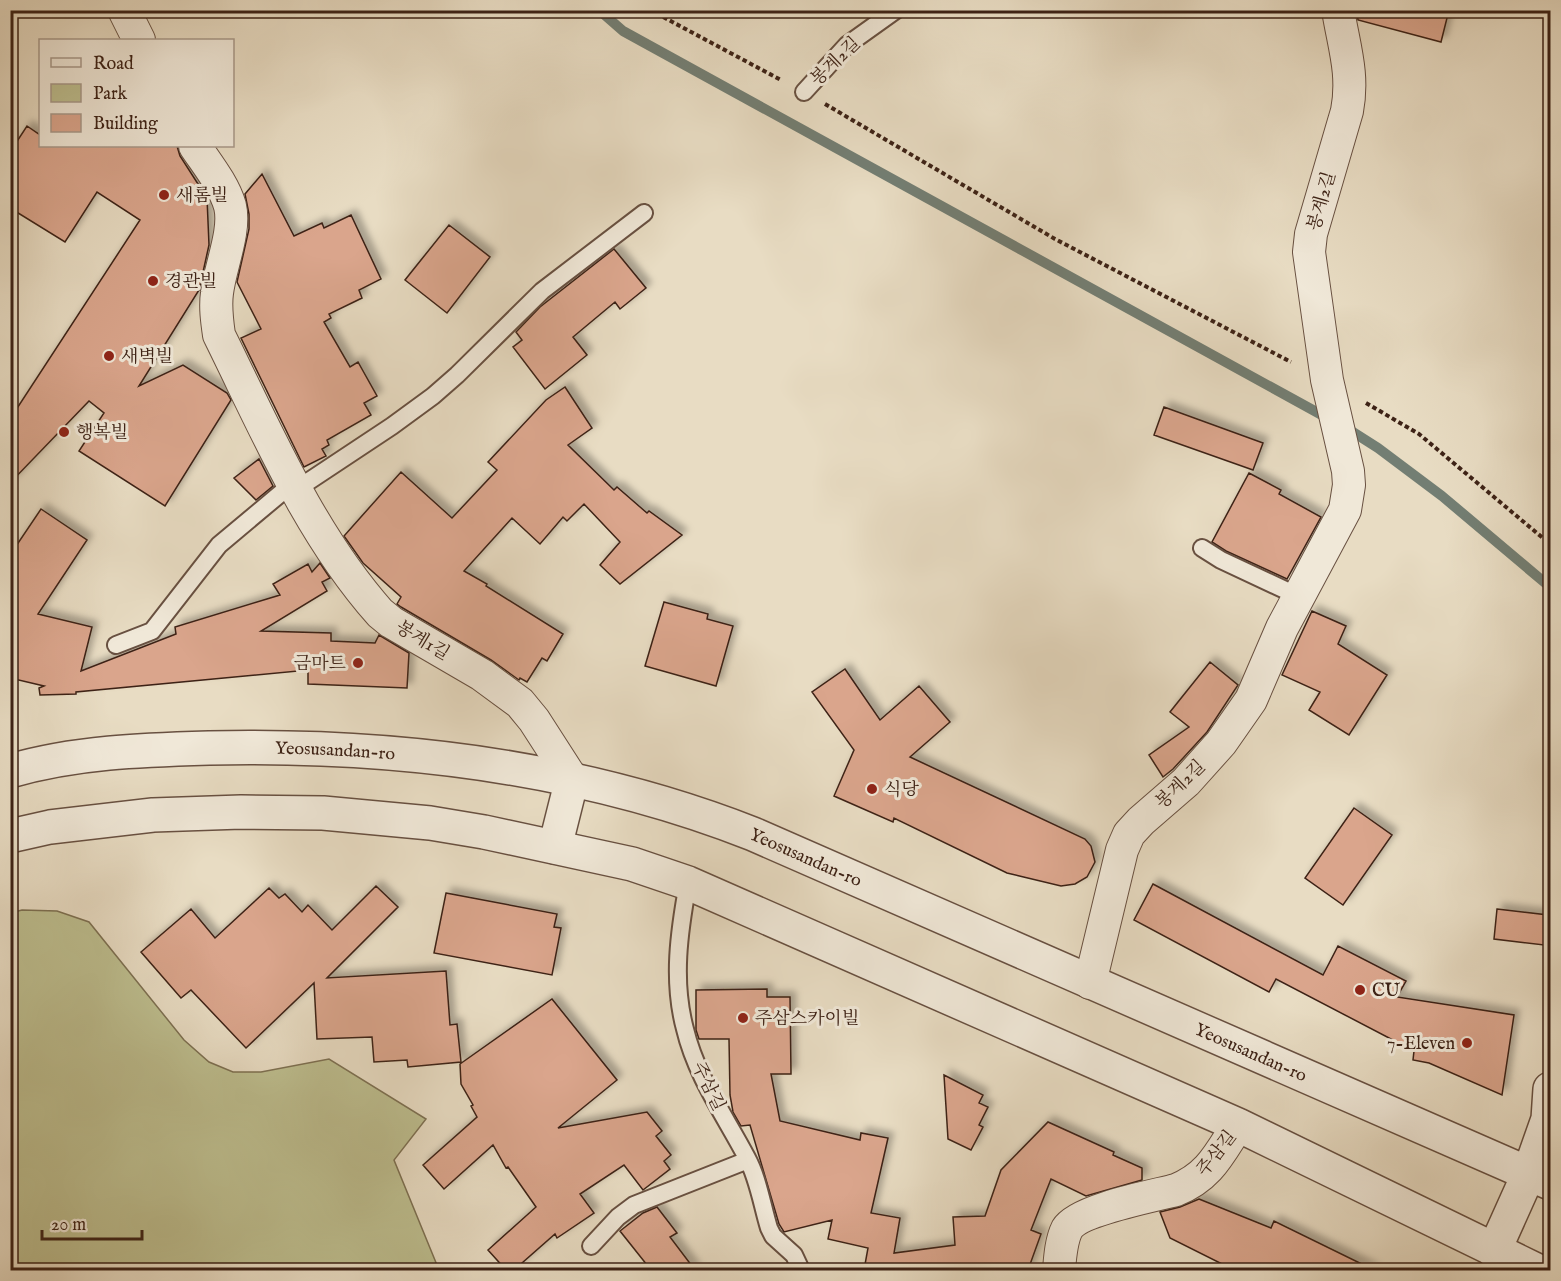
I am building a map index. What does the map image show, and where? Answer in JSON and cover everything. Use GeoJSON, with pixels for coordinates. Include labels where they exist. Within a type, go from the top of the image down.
{"type":"FeatureCollection","features":[{"type":"Feature","properties":{"kind":"street"},"geometry":{"type":"LineString","coordinates":[[124,10],[138,39]]}},
{"type":"Feature","properties":{"kind":"street","name":"봉계2길"},"geometry":{"type":"LineString","coordinates":[[1090,982],[1122,850],[1129,834],[1186,782],[1221,743],[1240,717],[1251,700],[1298,596],[1345,510],[1349,485],[1348,471],[1329,387],[1309,252],[1311,234],[1351,91],[1350,69],[1338,10]]}},
{"type":"Feature","properties":{"kind":"street","name":"봉계1길"},"geometry":{"type":"LineString","coordinates":[[196,147],[230,206],[230,228],[217,293],[216,317],[219,335],[295,486],[325,538],[380,613],[391,622],[482,675],[512,697],[534,720],[572,779]]}},
{"type":"Feature","properties":{"kind":"street","name":"Yeosusandan-ro"},"geometry":{"type":"LineString","coordinates":[[10,771],[34,764],[131,751],[246,747],[307,748],[456,759],[501,765],[572,779],[660,801],[712,818],[1540,1178]]}},
{"type":"Feature","properties":{"kind":"street"},"geometry":{"type":"LineString","coordinates":[[555,847],[572,779]]}},
{"type":"Feature","properties":{"kind":"street"},"geometry":{"type":"LineString","coordinates":[[10,836],[50,827],[112,819],[280,811],[373,816],[430,823],[632,864],[687,883],[1238,1125],[1536,1270]]}},
{"type":"Feature","properties":{"kind":"street"},"geometry":{"type":"LineString","coordinates":[[1494,1251],[1540,1178],[1550,1110]]}},
{"type":"Feature","properties":{"kind":"street","name":"주삼길"},"geometry":{"type":"LineString","coordinates":[[1059,1270],[1064,1237],[1068,1228],[1076,1220],[1091,1213],[1189,1185],[1201,1177],[1213,1164],[1238,1125]]}},
{"type":"Feature","properties":{"kind":"lane","name":"봉계2길"},"geometry":{"type":"LineString","coordinates":[[804,92],[847,45],[896,10]]}},
{"type":"Feature","properties":{"kind":"lane"},"geometry":{"type":"LineString","coordinates":[[116,645],[152,631],[219,545],[295,486],[392,426],[433,396],[458,375],[542,291],[644,213]]}},
{"type":"Feature","properties":{"kind":"lane"},"geometry":{"type":"LineString","coordinates":[[1202,548],[1237,568],[1298,596]]}},
{"type":"Feature","properties":{"kind":"lane","name":"주삼길"},"geometry":{"type":"LineString","coordinates":[[687,883],[680,924],[677,967],[679,998],[685,1029],[696,1064],[748,1160],[769,1228],[773,1236],[794,1255],[801,1270]]}},
{"type":"Feature","properties":{"kind":"lane"},"geometry":{"type":"LineString","coordinates":[[591,1246],[618,1217],[634,1205],[748,1160]]}},
{"type":"Feature","properties":{"kind":"path"},"geometry":{"type":"LineString","coordinates":[[650,10],[804,92],[1054,239],[1419,434],[1551,544]]}},
{"type":"Feature","properties":{"kind":"green space"},"geometry":{"type":"Polygon","coordinates":[[[22,910],[57,911],[89,922],[184,1040],[209,1062],[233,1072],[261,1072],[329,1059],[426,1119],[394,1160],[439,1270],[11,1270],[10,913],[22,910]]]}},
{"type":"Feature","properties":{"kind":"building"},"geometry":{"type":"Polygon","coordinates":[[[1357,10],[1449,10],[1441,42],[1358,20],[1357,10]]]}},
{"type":"Feature","properties":{"kind":"building"},"geometry":{"type":"Polygon","coordinates":[[[27,126],[39,134],[39,147],[177,147],[180,156],[207,198],[209,245],[199,290],[139,386],[183,365],[227,393],[231,400],[165,506],[79,451],[104,413],[89,401],[10,483],[10,419],[140,220],[97,192],[65,242],[10,208],[10,152],[27,126]]]}},
{"type":"Feature","properties":{"kind":"building"},"geometry":{"type":"Polygon","coordinates":[[[262,174],[294,236],[322,223],[324,228],[351,215],[381,279],[359,290],[362,298],[329,314],[331,318],[324,322],[350,367],[358,362],[377,396],[364,403],[371,415],[327,440],[329,445],[322,449],[326,456],[304,467],[241,338],[261,329],[237,282],[249,229],[245,194],[262,174]]]}},
{"type":"Feature","properties":{"kind":"building"},"geometry":{"type":"Polygon","coordinates":[[[449,225],[490,257],[447,313],[405,280],[449,225]]]}},
{"type":"Feature","properties":{"kind":"building"},"geometry":{"type":"Polygon","coordinates":[[[614,249],[646,288],[620,309],[615,302],[573,337],[587,355],[545,389],[513,347],[522,340],[516,332],[540,307],[614,249]]]}},
{"type":"Feature","properties":{"kind":"building"},"geometry":{"type":"Polygon","coordinates":[[[565,387],[592,428],[568,445],[614,490],[617,487],[647,513],[649,511],[682,535],[620,584],[600,565],[620,542],[584,504],[567,521],[563,517],[540,544],[512,518],[464,571],[563,634],[547,661],[542,658],[527,682],[520,678],[519,680],[491,660],[397,604],[401,597],[363,563],[344,536],[401,472],[452,518],[497,470],[488,462],[546,400],[565,387]]]}},
{"type":"Feature","properties":{"kind":"building"},"geometry":{"type":"Polygon","coordinates":[[[1164,407],[1263,443],[1253,470],[1154,435],[1164,407]]]}},
{"type":"Feature","properties":{"kind":"building"},"geometry":{"type":"Polygon","coordinates":[[[259,459],[273,486],[256,500],[234,478],[259,459]]]}},
{"type":"Feature","properties":{"kind":"building"},"geometry":{"type":"Polygon","coordinates":[[[1249,473],[1281,490],[1279,494],[1321,517],[1287,579],[1226,551],[1212,542],[1249,473]]]}},
{"type":"Feature","properties":{"kind":"building"},"geometry":{"type":"Polygon","coordinates":[[[41,509],[87,540],[38,614],[92,627],[81,671],[176,634],[175,627],[280,595],[273,584],[308,564],[312,572],[320,563],[330,578],[322,582],[327,591],[261,631],[331,633],[331,641],[375,643],[379,635],[409,653],[407,688],[308,684],[308,670],[76,692],[76,694],[40,695],[39,688],[44,686],[10,678],[10,555],[41,509]]]}},
{"type":"Feature","properties":{"kind":"building"},"geometry":{"type":"Polygon","coordinates":[[[664,602],[708,614],[707,619],[733,626],[716,686],[645,666],[664,602]]]}},
{"type":"Feature","properties":{"kind":"building"},"geometry":{"type":"Polygon","coordinates":[[[1312,611],[1346,626],[1338,644],[1387,675],[1349,735],[1309,710],[1320,692],[1282,675],[1312,611]]]}},
{"type":"Feature","properties":{"kind":"building"},"geometry":{"type":"Polygon","coordinates":[[[1210,662],[1238,685],[1207,732],[1163,777],[1149,755],[1189,727],[1170,712],[1210,662]]]}},
{"type":"Feature","properties":{"kind":"building"},"geometry":{"type":"Polygon","coordinates":[[[845,669],[880,720],[919,686],[950,722],[910,757],[1085,839],[1091,846],[1095,862],[1087,877],[1075,884],[1061,886],[1007,873],[894,818],[893,822],[834,796],[854,750],[812,692],[845,669]]]}},
{"type":"Feature","properties":{"kind":"building"},"geometry":{"type":"Polygon","coordinates":[[[1354,808],[1392,835],[1343,905],[1305,878],[1354,808]]]}},
{"type":"Feature","properties":{"kind":"building"},"geometry":{"type":"Polygon","coordinates":[[[1153,884],[1323,975],[1338,946],[1406,981],[1397,997],[1514,1015],[1502,1095],[1429,1063],[1413,1060],[1414,1051],[1276,979],[1269,992],[1134,920],[1153,884]]]}},
{"type":"Feature","properties":{"kind":"building"},"geometry":{"type":"Polygon","coordinates":[[[376,886],[398,907],[327,978],[446,971],[450,1025],[457,1024],[461,1062],[408,1067],[407,1060],[374,1062],[372,1037],[317,1039],[314,983],[246,1048],[191,990],[181,998],[141,952],[191,909],[215,938],[269,888],[279,898],[285,894],[302,912],[308,905],[332,930],[376,886]]]}},
{"type":"Feature","properties":{"kind":"building"},"geometry":{"type":"Polygon","coordinates":[[[446,893],[557,914],[554,927],[561,928],[552,975],[434,953],[446,893]]]}},
{"type":"Feature","properties":{"kind":"building"},"geometry":{"type":"Polygon","coordinates":[[[1497,909],[1548,915],[1544,945],[1494,939],[1497,909]]]}},
{"type":"Feature","properties":{"kind":"building"},"geometry":{"type":"Polygon","coordinates":[[[767,989],[767,997],[790,997],[791,1074],[771,1074],[780,1121],[860,1140],[861,1133],[888,1138],[871,1213],[900,1218],[894,1253],[955,1245],[953,1217],[985,1216],[1001,1170],[1048,1122],[1114,1152],[1113,1155],[1142,1168],[1142,1180],[1086,1196],[1051,1179],[1031,1230],[1041,1234],[1028,1270],[864,1270],[868,1248],[828,1239],[832,1220],[784,1232],[779,1224],[750,1125],[741,1126],[733,1112],[730,1095],[729,1039],[699,1039],[696,1030],[696,990],[767,989]]]}},
{"type":"Feature","properties":{"kind":"building"},"geometry":{"type":"Polygon","coordinates":[[[552,999],[617,1080],[558,1128],[647,1112],[662,1131],[656,1136],[671,1155],[664,1161],[670,1169],[643,1190],[624,1165],[580,1194],[594,1213],[557,1238],[555,1234],[514,1270],[506,1270],[488,1250],[536,1207],[508,1167],[506,1168],[493,1145],[444,1189],[423,1165],[477,1117],[461,1084],[460,1064],[552,999]]]}},
{"type":"Feature","properties":{"kind":"building"},"geometry":{"type":"Polygon","coordinates":[[[944,1075],[983,1095],[979,1103],[988,1107],[979,1125],[983,1127],[971,1150],[948,1139],[944,1075]]]}},
{"type":"Feature","properties":{"kind":"building"},"geometry":{"type":"Polygon","coordinates":[[[1199,1199],[1271,1228],[1274,1221],[1374,1270],[1234,1270],[1170,1238],[1160,1212],[1199,1199]]]}},
{"type":"Feature","properties":{"kind":"building"},"geometry":{"type":"Polygon","coordinates":[[[657,1207],[677,1233],[670,1237],[695,1270],[651,1270],[620,1231],[643,1213],[657,1207]]]}},
{"type":"Feature","properties":{"kind":"waterway"},"geometry":{"type":"LineString","coordinates":[[599,10],[623,31],[1331,420]]}},
{"type":"Feature","properties":{"kind":"waterway"},"geometry":{"type":"LineString","coordinates":[[1345,427],[1378,448],[1442,496],[1550,587]]}},
{"type":"Feature","properties":{"kind":"place","name":"새롬빌"},"geometry":{"type":"Point","coordinates":[164,195]}},
{"type":"Feature","properties":{"kind":"place","name":"경관빌"},"geometry":{"type":"Point","coordinates":[153,281]}},
{"type":"Feature","properties":{"kind":"place","name":"새벽빌"},"geometry":{"type":"Point","coordinates":[109,356]}},
{"type":"Feature","properties":{"kind":"place","name":"행복빌"},"geometry":{"type":"Point","coordinates":[64,432]}},
{"type":"Feature","properties":{"kind":"place","name":"금마트"},"geometry":{"type":"Point","coordinates":[358,663]}},
{"type":"Feature","properties":{"kind":"place","name":"식당"},"geometry":{"type":"Point","coordinates":[872,789]}},
{"type":"Feature","properties":{"kind":"place","name":"CU"},"geometry":{"type":"Point","coordinates":[1360,990]}},
{"type":"Feature","properties":{"kind":"place","name":"주삼스카이빌"},"geometry":{"type":"Point","coordinates":[743,1018]}},
{"type":"Feature","properties":{"kind":"place","name":"7-Eleven"},"geometry":{"type":"Point","coordinates":[1467,1043]}}]}
